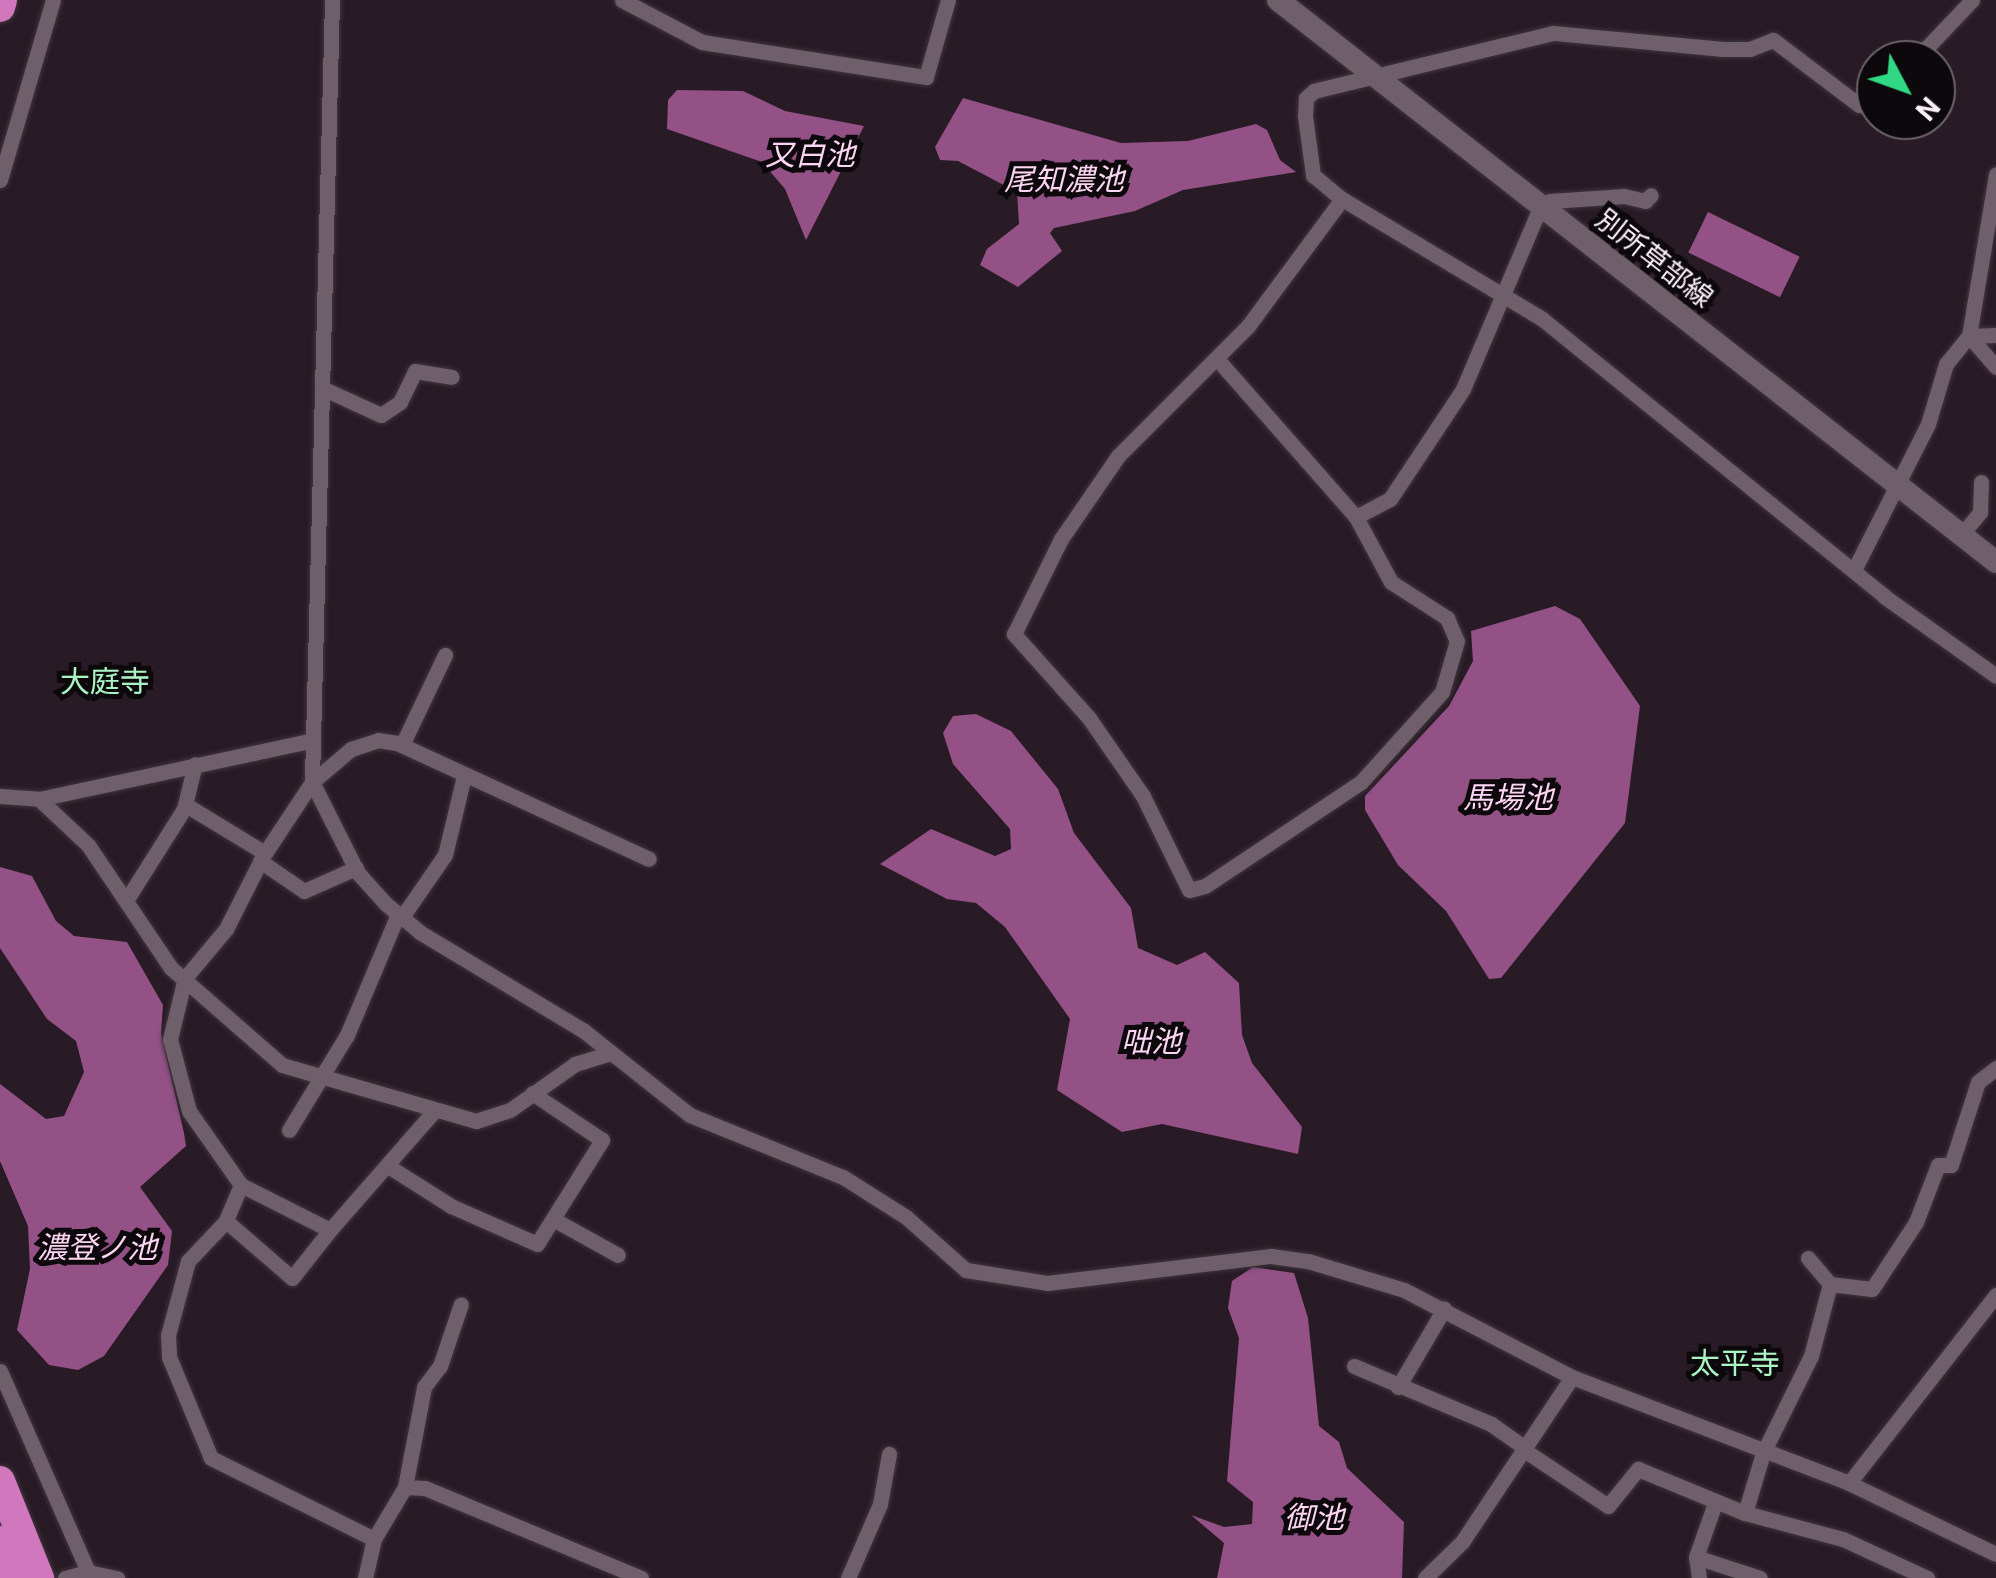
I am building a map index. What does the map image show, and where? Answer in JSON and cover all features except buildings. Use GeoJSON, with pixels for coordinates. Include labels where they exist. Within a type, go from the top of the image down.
{"type":"FeatureCollection","features":[{"type":"Feature","properties":{"kind":"highway"},"geometry":{"type":"LineString","coordinates":[[0,1481],[39,1578]]}},
{"type":"Feature","properties":{"kind":"highway"},"geometry":{"type":"LineString","coordinates":[[0,1541],[15,1578]]}},
{"type":"Feature","properties":{"kind":"main road","name":"別所草部線"},"geometry":{"type":"LineString","coordinates":[[1278,0],[1996,562]]}},
{"type":"Feature","properties":{"kind":"street"},"geometry":{"type":"LineString","coordinates":[[0,180],[5,139],[53,0]]}},
{"type":"Feature","properties":{"kind":"street"},"geometry":{"type":"LineString","coordinates":[[332,0],[310,741],[312,782],[356,868],[400,915],[584,1031],[690,1115],[843,1177],[906,1217],[966,1270],[1047,1283],[1271,1256],[1404,1290],[1572,1376],[1763,1453],[1849,1483],[1996,1554]]}},
{"type":"Feature","properties":{"kind":"street"},"geometry":{"type":"LineString","coordinates":[[622,0],[702,42],[926,77],[948,0]]}},
{"type":"Feature","properties":{"kind":"street"},"geometry":{"type":"LineString","coordinates":[[1935,40],[1972,0]]}},
{"type":"Feature","properties":{"kind":"street"},"geometry":{"type":"LineString","coordinates":[[1856,104],[1773,40],[1750,49],[1723,49],[1554,33],[1373,76],[1306,98],[1312,175],[1342,199],[1503,296],[1602,365],[1855,568],[1885,597],[1996,676]]}},
{"type":"Feature","properties":{"kind":"street"},"geometry":{"type":"LineString","coordinates":[[1855,568],[1928,424],[1946,364],[1969,336],[1996,174]]}},
{"type":"Feature","properties":{"kind":"street"},"geometry":{"type":"LineString","coordinates":[[1356,516],[1390,499],[1463,389],[1540,208],[1550,201],[1624,196],[1645,201],[1650,195]]}},
{"type":"Feature","properties":{"kind":"street"},"geometry":{"type":"LineString","coordinates":[[1218,360],[1356,516],[1391,582],[1447,618],[1457,642],[1442,692],[1347,793],[1189,890],[1143,796],[1089,718],[1014,634],[1062,539],[1118,456],[1218,360],[1342,199]]}},
{"type":"Feature","properties":{"kind":"street"},"geometry":{"type":"LineString","coordinates":[[1969,336],[1996,334]]}},
{"type":"Feature","properties":{"kind":"street"},"geometry":{"type":"LineString","coordinates":[[1969,336],[1996,367]]}},
{"type":"Feature","properties":{"kind":"street"},"geometry":{"type":"LineString","coordinates":[[322,388],[381,414],[400,402],[416,371],[452,377]]}},
{"type":"Feature","properties":{"kind":"street"},"geometry":{"type":"LineString","coordinates":[[1961,535],[1980,512],[1982,482]]}},
{"type":"Feature","properties":{"kind":"street"},"geometry":{"type":"LineString","coordinates":[[402,745],[445,655]]}},
{"type":"Feature","properties":{"kind":"street"},"geometry":{"type":"LineString","coordinates":[[330,1230],[241,1186],[188,1111],[170,1038],[185,978],[226,929],[262,857],[312,782],[351,749],[378,740],[402,745],[649,859]]}},
{"type":"Feature","properties":{"kind":"street"},"geometry":{"type":"LineString","coordinates":[[0,796],[38,799],[310,741]]}},
{"type":"Feature","properties":{"kind":"street"},"geometry":{"type":"LineString","coordinates":[[127,898],[186,805],[196,764]]}},
{"type":"Feature","properties":{"kind":"street"},"geometry":{"type":"LineString","coordinates":[[289,1130],[326,1076],[371,988],[400,915],[445,855],[464,776]]}},
{"type":"Feature","properties":{"kind":"street"},"geometry":{"type":"LineString","coordinates":[[38,799],[88,845],[171,968],[282,1064],[476,1121],[532,1093],[570,1068],[611,1053]]}},
{"type":"Feature","properties":{"kind":"street"},"geometry":{"type":"LineString","coordinates":[[186,805],[304,891],[356,868]]}},
{"type":"Feature","properties":{"kind":"street"},"geometry":{"type":"LineString","coordinates":[[570,1068],[584,1031]]}},
{"type":"Feature","properties":{"kind":"street"},"geometry":{"type":"LineString","coordinates":[[1808,1258],[1830,1284],[1872,1290],[1916,1222],[1938,1165],[1951,1165],[1978,1082],[1996,1068]]}},
{"type":"Feature","properties":{"kind":"street"},"geometry":{"type":"LineString","coordinates":[[388,1166],[530,1246],[553,1220],[602,1140],[532,1093]]}},
{"type":"Feature","properties":{"kind":"street"},"geometry":{"type":"LineString","coordinates":[[226,1222],[292,1278],[435,1110]]}},
{"type":"Feature","properties":{"kind":"street"},"geometry":{"type":"LineString","coordinates":[[241,1186],[226,1222],[188,1261],[168,1335],[169,1356],[210,1458],[374,1540]]}},
{"type":"Feature","properties":{"kind":"street"},"geometry":{"type":"LineString","coordinates":[[553,1220],[618,1255]]}},
{"type":"Feature","properties":{"kind":"street"},"geometry":{"type":"LineString","coordinates":[[1745,1513],[1763,1453],[1811,1356],[1830,1284]]}},
{"type":"Feature","properties":{"kind":"street"},"geometry":{"type":"LineString","coordinates":[[1849,1483],[1995,1298]]}},
{"type":"Feature","properties":{"kind":"street"},"geometry":{"type":"LineString","coordinates":[[364,1578],[374,1540],[405,1487],[424,1387],[440,1366],[462,1304]]}},
{"type":"Feature","properties":{"kind":"street"},"geometry":{"type":"LineString","coordinates":[[1398,1387],[1444,1309]]}},
{"type":"Feature","properties":{"kind":"street"},"geometry":{"type":"LineString","coordinates":[[1354,1366],[1490,1424],[1608,1506],[1638,1469],[1715,1503],[1843,1539],[1926,1578]]}},
{"type":"Feature","properties":{"kind":"street"},"geometry":{"type":"LineString","coordinates":[[0,1371],[89,1575]]}},
{"type":"Feature","properties":{"kind":"street"},"geometry":{"type":"LineString","coordinates":[[1426,1578],[1462,1542],[1572,1376]]}},
{"type":"Feature","properties":{"kind":"street"},"geometry":{"type":"LineString","coordinates":[[848,1578],[880,1504],[889,1454]]}},
{"type":"Feature","properties":{"kind":"street"},"geometry":{"type":"LineString","coordinates":[[405,1487],[425,1488],[641,1578]]}},
{"type":"Feature","properties":{"kind":"street"},"geometry":{"type":"LineString","coordinates":[[1698,1578],[1696,1557],[1715,1503]]}},
{"type":"Feature","properties":{"kind":"street"},"geometry":{"type":"LineString","coordinates":[[1696,1557],[1760,1578]]}},
{"type":"Feature","properties":{"kind":"street"},"geometry":{"type":"LineString","coordinates":[[64,1578],[117,1578]]}},
{"type":"Feature","properties":{"kind":"water","name":"又白池"},"geometry":{"type":"Polygon","coordinates":[[[677,90],[743,91],[785,111],[864,126],[806,240],[785,189],[762,162],[667,129],[668,100],[677,90]]]}},
{"type":"Feature","properties":{"kind":"water","name":"尾知濃池"},"geometry":{"type":"Polygon","coordinates":[[[963,98],[1121,143],[1188,141],[1256,124],[1267,130],[1280,160],[1296,172],[1183,190],[1135,211],[1054,228],[1050,233],[1062,251],[1018,287],[980,265],[987,249],[1019,224],[1017,192],[958,161],[940,160],[935,147],[963,98]]]}},
{"type":"Feature","properties":{"kind":"water"},"geometry":{"type":"Polygon","coordinates":[[[1708,212],[1800,257],[1780,297],[1688,252],[1708,212]]]}},
{"type":"Feature","properties":{"kind":"water","name":"馬場池"},"geometry":{"type":"Polygon","coordinates":[[[1555,606],[1580,619],[1640,706],[1625,823],[1501,978],[1489,979],[1446,911],[1398,865],[1365,810],[1365,796],[1449,706],[1473,661],[1471,631],[1555,606]]]}},
{"type":"Feature","properties":{"kind":"water","name":"咄池"},"geometry":{"type":"Polygon","coordinates":[[[976,714],[1011,731],[1058,789],[1074,833],[1131,908],[1138,948],[1177,965],[1205,952],[1239,983],[1242,1035],[1252,1063],[1302,1127],[1298,1154],[1162,1124],[1122,1132],[1057,1090],[1070,1019],[1005,927],[976,903],[947,899],[880,864],[931,829],[995,856],[1011,849],[1010,829],[953,764],[943,733],[953,716],[976,714]]]}},
{"type":"Feature","properties":{"kind":"water","name":"濃登ノ池"},"geometry":{"type":"Polygon","coordinates":[[[0,867],[32,876],[56,921],[74,936],[127,942],[163,1005],[161,1034],[184,1133],[186,1146],[140,1187],[172,1231],[168,1265],[104,1356],[78,1370],[49,1365],[17,1330],[30,1269],[28,1226],[0,1161],[0,1084],[46,1119],[64,1116],[84,1072],[76,1041],[47,1019],[0,948],[0,867]]]}},
{"type":"Feature","properties":{"kind":"water","name":"御池"},"geometry":{"type":"Polygon","coordinates":[[[1253,1267],[1294,1273],[1308,1318],[1319,1426],[1339,1442],[1347,1468],[1404,1522],[1402,1578],[1217,1578],[1224,1543],[1191,1515],[1224,1527],[1252,1524],[1253,1502],[1227,1481],[1239,1338],[1228,1308],[1232,1281],[1253,1267]]]}},
{"type":"Feature","properties":{"kind":"district","name":"大庭寺"},"geometry":{"type":"Point","coordinates":[105,682]}},
{"type":"Feature","properties":{"kind":"district","name":"太平寺"},"geometry":{"type":"Point","coordinates":[1735,1364]}}]}
